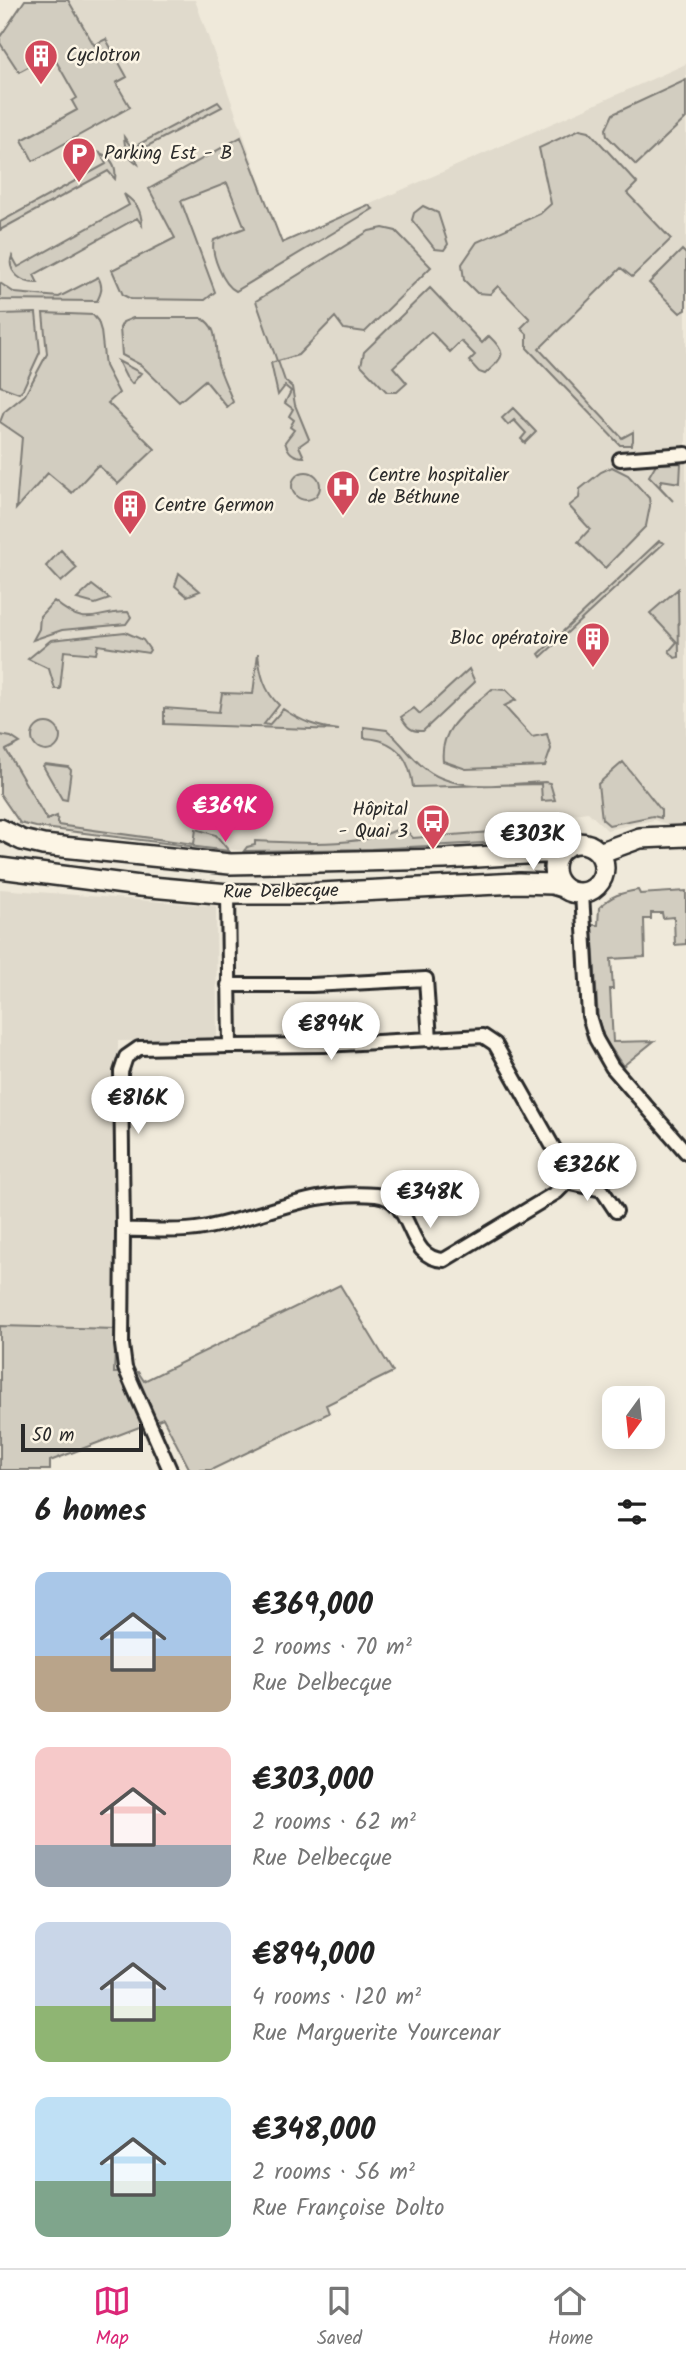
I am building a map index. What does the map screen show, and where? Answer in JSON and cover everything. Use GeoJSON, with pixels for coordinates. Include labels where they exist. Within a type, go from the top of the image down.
{"type":"FeatureCollection","features":[{"type":"Feature","properties":{"kind":"street"},"geometry":{"type":"LineString","coordinates":[[620,459],[686,454]]}},
{"type":"Feature","properties":{"kind":"street","name":"Rue Delbecque"},"geometry":{"type":"LineString","coordinates":[[0,829],[22,840],[43,845],[230,864],[444,859],[559,852]]}},
{"type":"Feature","properties":{"kind":"street"},"geometry":{"type":"LineString","coordinates":[[599,853],[640,838],[686,836]]}},
{"type":"Feature","properties":{"kind":"street"},"geometry":{"type":"LineString","coordinates":[[579,842],[594,847],[599,853],[604,862],[603,875],[598,884],[582,893],[562,887],[554,870],[559,852],[572,843],[579,842]]}},
{"type":"Feature","properties":{"kind":"street","name":"Rue Delbecque"},"geometry":{"type":"LineString","coordinates":[[0,868],[228,894],[300,894],[519,883],[562,887]]}},
{"type":"Feature","properties":{"kind":"street"},"geometry":{"type":"LineString","coordinates":[[582,893],[589,1016],[596,1039],[612,1067],[686,1152]]}},
{"type":"Feature","properties":{"kind":"street"},"geometry":{"type":"LineString","coordinates":[[228,894],[230,1046]]}},
{"type":"Feature","properties":{"kind":"street"},"geometry":{"type":"LineString","coordinates":[[229,985],[312,985],[426,979],[430,1040]]}},
{"type":"Feature","properties":{"kind":"street"},"geometry":{"type":"LineString","coordinates":[[123,1230],[202,1228],[324,1196],[375,1195],[389,1198],[398,1205],[423,1253],[433,1259],[444,1260],[557,1192],[567,1182],[566,1170],[495,1044],[483,1036],[324,1045],[139,1048],[126,1057],[121,1072],[121,1333],[125,1368],[170,1470]]}},
{"type":"Feature","properties":{"kind":"street"},"geometry":{"type":"LineString","coordinates":[[567,1182],[602,1190],[616,1211]]}},
{"type":"Feature","properties":{"kind":"shaded area"},"geometry":{"type":"Polygon","coordinates":[[[25,0],[68,0],[94,45],[106,39],[127,77],[116,83],[130,107],[33,161],[22,140],[77,110],[72,101],[77,98],[52,54],[19,72],[0,43],[0,37],[25,0]]]}},
{"type":"Feature","properties":{"kind":"shaded area","name":"Centre hospitalier de Béthune"},"geometry":{"type":"Polygon","coordinates":[[[39,0],[195,0],[282,243],[686,64],[686,826],[676,827],[654,820],[607,830],[588,812],[544,818],[544,836],[249,851],[22,822],[0,790],[0,33],[39,0]]]}},
{"type":"Feature","properties":{"kind":"shaded area"},"geometry":{"type":"Polygon","coordinates":[[[686,80],[686,118],[636,165],[607,136],[606,129],[613,114],[686,80]]]}},
{"type":"Feature","properties":{"kind":"shaded area"},"geometry":{"type":"Polygon","coordinates":[[[218,102],[222,107],[134,153],[138,164],[127,152],[124,137],[132,148],[218,102]]]}},
{"type":"Feature","properties":{"kind":"shaded area"},"geometry":{"type":"Polygon","coordinates":[[[580,129],[589,131],[637,183],[627,193],[671,239],[632,277],[621,268],[539,349],[622,438],[633,432],[631,445],[620,445],[527,348],[527,334],[521,328],[530,319],[498,286],[490,294],[477,293],[464,280],[462,264],[477,242],[540,214],[551,204],[539,148],[580,129]]]}},
{"type":"Feature","properties":{"kind":"shaded area"},"geometry":{"type":"Polygon","coordinates":[[[241,137],[282,243],[368,205],[373,209],[236,291],[222,276],[213,246],[214,240],[245,228],[227,183],[181,201],[215,292],[205,300],[131,299],[123,295],[112,270],[175,238],[149,189],[241,137]]]}},
{"type":"Feature","properties":{"kind":"shaded area"},"geometry":{"type":"Polygon","coordinates":[[[100,153],[113,163],[115,179],[108,171],[0,230],[0,222],[106,164],[100,153]]]}},
{"type":"Feature","properties":{"kind":"shaded area"},"geometry":{"type":"Polygon","coordinates":[[[124,194],[138,207],[142,225],[137,218],[34,275],[38,283],[22,279],[14,272],[11,267],[12,256],[18,267],[129,205],[124,194]]]}},
{"type":"Feature","properties":{"kind":"shaded area"},"geometry":{"type":"Polygon","coordinates":[[[423,206],[438,213],[448,244],[444,250],[435,249],[412,220],[414,213],[423,206]]]}},
{"type":"Feature","properties":{"kind":"shaded area"},"geometry":{"type":"Polygon","coordinates":[[[383,228],[396,231],[431,267],[365,332],[344,329],[335,317],[298,355],[278,361],[285,381],[292,387],[295,405],[309,439],[299,446],[304,457],[294,455],[285,442],[294,430],[290,427],[294,420],[289,416],[293,409],[285,403],[291,391],[285,386],[278,395],[271,363],[277,361],[256,301],[369,231],[383,228]]]}},
{"type":"Feature","properties":{"kind":"shaded area"},"geometry":{"type":"Polygon","coordinates":[[[682,250],[686,254],[686,310],[680,313],[649,283],[682,250]]]}},
{"type":"Feature","properties":{"kind":"shaded area"},"geometry":{"type":"Polygon","coordinates":[[[98,277],[101,289],[97,301],[0,300],[0,283],[15,293],[59,297],[98,277]]]}},
{"type":"Feature","properties":{"kind":"shaded area"},"geometry":{"type":"Polygon","coordinates":[[[430,288],[482,343],[489,336],[499,348],[501,356],[485,374],[479,372],[469,361],[475,355],[461,341],[450,352],[431,332],[393,367],[407,383],[397,392],[387,392],[361,365],[364,352],[430,288]]]}},
{"type":"Feature","properties":{"kind":"shaded area"},"geometry":{"type":"Polygon","coordinates":[[[36,313],[40,352],[19,393],[0,386],[0,314],[36,313]]]}},
{"type":"Feature","properties":{"kind":"shaded area"},"geometry":{"type":"Polygon","coordinates":[[[43,313],[93,315],[98,321],[105,366],[119,393],[108,403],[155,449],[118,484],[98,465],[72,493],[48,473],[16,509],[22,437],[0,422],[4,412],[25,395],[47,354],[43,313]]]}},
{"type":"Feature","properties":{"kind":"shaded area"},"geometry":{"type":"Polygon","coordinates":[[[133,318],[201,318],[207,322],[214,332],[218,364],[233,402],[227,407],[205,380],[179,402],[141,365],[122,355],[120,328],[123,322],[133,318]]]}},
{"type":"Feature","properties":{"kind":"shaded area"},"geometry":{"type":"Polygon","coordinates":[[[118,361],[141,373],[132,384],[126,377],[118,361]]]}},
{"type":"Feature","properties":{"kind":"shaded area"},"geometry":{"type":"Polygon","coordinates":[[[513,408],[536,432],[525,443],[521,439],[526,433],[514,420],[508,425],[502,418],[513,408]]]}},
{"type":"Feature","properties":{"kind":"shaded area"},"geometry":{"type":"Polygon","coordinates":[[[681,463],[680,483],[661,480],[660,487],[673,501],[649,476],[656,464],[681,463]]]}},
{"type":"Feature","properties":{"kind":"shaded area"},"geometry":{"type":"Polygon","coordinates":[[[612,467],[628,475],[649,498],[650,506],[646,526],[605,568],[578,542],[590,529],[569,506],[579,498],[580,489],[601,472],[612,467]]]}},
{"type":"Feature","properties":{"kind":"shaded area"},"geometry":{"type":"Polygon","coordinates":[[[306,472],[316,476],[320,486],[316,496],[306,500],[296,496],[292,486],[296,476],[306,472]]]}},
{"type":"Feature","properties":{"kind":"shaded area"},"geometry":{"type":"Polygon","coordinates":[[[659,541],[664,543],[541,657],[539,654],[659,541]]]}},
{"type":"Feature","properties":{"kind":"shaded area"},"geometry":{"type":"Polygon","coordinates":[[[61,550],[77,568],[61,582],[46,566],[61,550]]]}},
{"type":"Feature","properties":{"kind":"shaded area"},"geometry":{"type":"Polygon","coordinates":[[[179,573],[200,591],[187,596],[175,586],[179,573]]]}},
{"type":"Feature","properties":{"kind":"shaded area"},"geometry":{"type":"Polygon","coordinates":[[[92,585],[110,599],[95,604],[77,599],[92,585]]]}},
{"type":"Feature","properties":{"kind":"shaded area"},"geometry":{"type":"Polygon","coordinates":[[[678,589],[679,657],[675,658],[669,651],[677,642],[650,613],[678,589]]]}},
{"type":"Feature","properties":{"kind":"shaded area"},"geometry":{"type":"Polygon","coordinates":[[[54,601],[75,615],[83,617],[128,612],[131,617],[126,624],[62,630],[33,640],[39,629],[40,616],[54,601]]]}},
{"type":"Feature","properties":{"kind":"shaded area"},"geometry":{"type":"Polygon","coordinates":[[[125,632],[143,640],[150,650],[148,653],[98,645],[96,654],[64,651],[60,689],[55,689],[49,669],[28,659],[51,640],[125,632]]]}},
{"type":"Feature","properties":{"kind":"shaded area"},"geometry":{"type":"Polygon","coordinates":[[[258,653],[264,681],[279,705],[264,724],[269,725],[283,709],[310,723],[339,730],[164,724],[164,708],[219,712],[222,693],[253,694],[258,653]]]}},
{"type":"Feature","properties":{"kind":"shaded area"},"geometry":{"type":"Polygon","coordinates":[[[469,669],[475,682],[423,731],[415,731],[407,726],[401,717],[414,708],[420,714],[469,669]]]}},
{"type":"Feature","properties":{"kind":"shaded area"},"geometry":{"type":"Polygon","coordinates":[[[492,689],[506,690],[516,700],[504,706],[532,737],[547,734],[551,749],[545,766],[466,769],[443,761],[443,749],[451,728],[492,689]]]}},
{"type":"Feature","properties":{"kind":"shaded area"},"geometry":{"type":"Polygon","coordinates":[[[46,723],[56,727],[60,737],[56,747],[46,751],[36,747],[32,737],[36,727],[46,723]]]}},
{"type":"Feature","properties":{"kind":"shaded area"},"geometry":{"type":"Polygon","coordinates":[[[364,727],[387,730],[417,762],[435,775],[465,784],[497,785],[413,787],[408,767],[399,752],[384,742],[364,738],[364,727]]]}},
{"type":"Feature","properties":{"kind":"shaded area"},"geometry":{"type":"Polygon","coordinates":[[[0,735],[11,737],[20,743],[6,750],[47,820],[57,816],[58,825],[194,844],[196,829],[216,835],[229,851],[20,823],[0,794],[0,735]]]}},
{"type":"Feature","properties":{"kind":"shaded area"},"geometry":{"type":"Polygon","coordinates":[[[623,762],[661,810],[661,818],[653,816],[609,825],[602,819],[598,784],[623,762]]]}},
{"type":"Feature","properties":{"kind":"shaded area"},"geometry":{"type":"Polygon","coordinates":[[[43,766],[68,767],[71,770],[67,800],[62,799],[43,766]]]}},
{"type":"Feature","properties":{"kind":"shaded area"},"geometry":{"type":"Polygon","coordinates":[[[550,783],[555,800],[542,801],[541,784],[497,785],[550,783]]]}},
{"type":"Feature","properties":{"kind":"shaded area"},"geometry":{"type":"Polygon","coordinates":[[[547,820],[548,835],[540,840],[371,849],[244,851],[255,845],[255,841],[330,843],[369,838],[403,827],[413,838],[543,828],[543,821],[547,820]]]}},
{"type":"Feature","properties":{"kind":"shaded area"},"geometry":{"type":"Polygon","coordinates":[[[0,889],[216,906],[217,1040],[118,1041],[116,1329],[0,1326],[0,889]]]}},
{"type":"Feature","properties":{"kind":"shaded area"},"geometry":{"type":"Polygon","coordinates":[[[638,890],[640,894],[686,891],[686,944],[675,945],[674,917],[663,918],[662,913],[651,913],[651,919],[644,919],[645,957],[611,959],[613,1042],[654,1041],[623,1066],[604,1038],[598,1019],[592,925],[598,925],[599,908],[608,900],[638,890]]]}},
{"type":"Feature","properties":{"kind":"shaded area"},"geometry":{"type":"Polygon","coordinates":[[[340,1285],[393,1372],[326,1405],[329,1413],[211,1470],[190,1470],[163,1418],[50,1461],[50,1470],[0,1470],[0,1326],[116,1329],[114,1373],[138,1372],[144,1381],[340,1285]]]}},
{"type":"Feature","properties":{"kind":"place","name":"Cyclotron"},"geometry":{"type":"Point","coordinates":[41,86]}},
{"type":"Feature","properties":{"kind":"place","name":"Parking Est - B"},"geometry":{"type":"Point","coordinates":[79,184]}},
{"type":"Feature","properties":{"kind":"place","name":"Centre hospitalier de Béthune"},"geometry":{"type":"Point","coordinates":[343,517]}},
{"type":"Feature","properties":{"kind":"place","name":"Centre Germon"},"geometry":{"type":"Point","coordinates":[130,536]}},
{"type":"Feature","properties":{"kind":"place","name":"Bloc opératoire"},"geometry":{"type":"Point","coordinates":[593,669]}},
{"type":"Feature","properties":{"kind":"place","name":"Hôpital - Quai 3"},"geometry":{"type":"Point","coordinates":[433,851]}}]}
